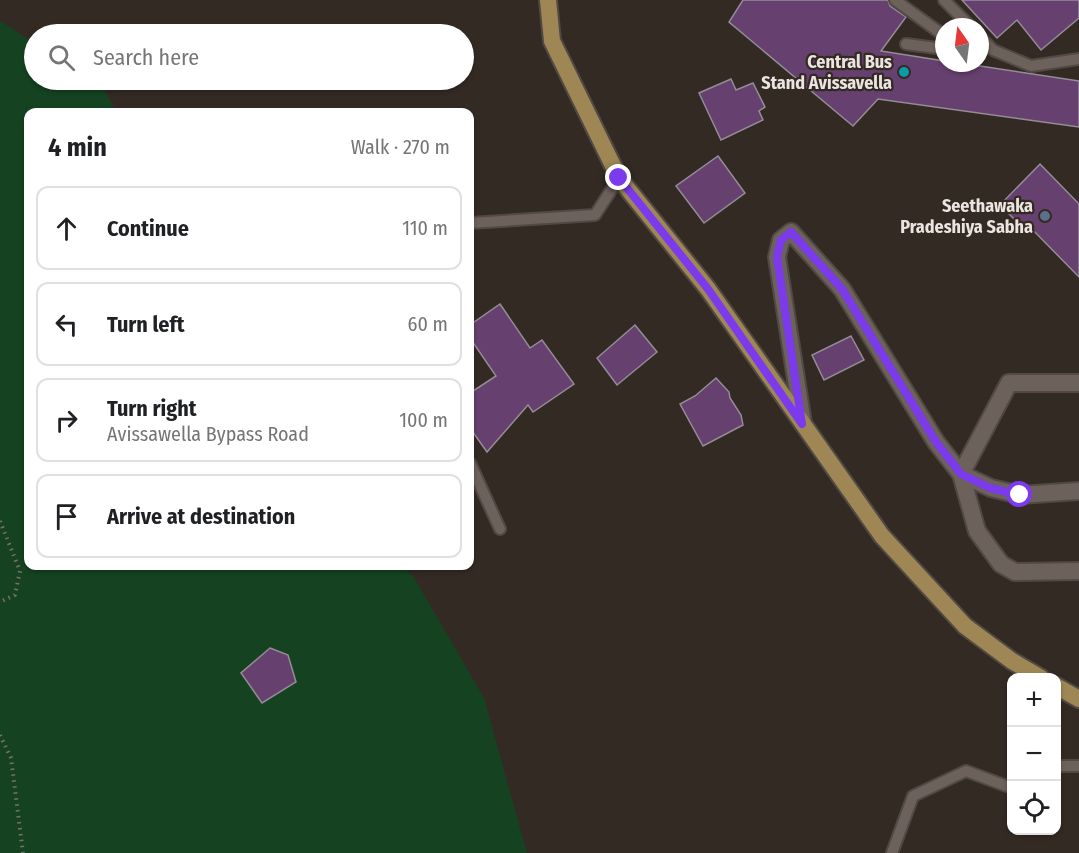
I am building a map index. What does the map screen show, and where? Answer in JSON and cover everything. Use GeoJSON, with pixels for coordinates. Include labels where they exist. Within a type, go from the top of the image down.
{"type":"FeatureCollection","features":[{"type":"Feature","properties":{"kind":"main road"},"geometry":{"type":"LineString","coordinates":[[548,0],[552,41],[619,178],[708,289],[882,536],[965,626],[1012,661],[1032,673]]}},
{"type":"Feature","properties":{"kind":"main road"},"geometry":{"type":"LineString","coordinates":[[1061,689],[1079,699]]}},
{"type":"Feature","properties":{"kind":"street"},"geometry":{"type":"LineString","coordinates":[[802,424],[777,257],[781,240],[791,232],[842,289],[936,442],[961,474],[977,531],[1001,564],[1015,572],[1079,571]]}},
{"type":"Feature","properties":{"kind":"street"},"geometry":{"type":"LineString","coordinates":[[961,474],[1009,383],[1079,383]]}},
{"type":"Feature","properties":{"kind":"street"},"geometry":{"type":"LineString","coordinates":[[961,474],[990,488],[1020,495],[1079,491]]}},
{"type":"Feature","properties":{"kind":"lane"},"geometry":{"type":"LineString","coordinates":[[895,0],[935,29]]}},
{"type":"Feature","properties":{"kind":"lane"},"geometry":{"type":"LineString","coordinates":[[944,0],[961,18]]}},
{"type":"Feature","properties":{"kind":"lane"},"geometry":{"type":"LineString","coordinates":[[906,44],[935,48]]}},
{"type":"Feature","properties":{"kind":"lane"},"geometry":{"type":"LineString","coordinates":[[989,46],[993,50]]}},
{"type":"Feature","properties":{"kind":"lane"},"geometry":{"type":"LineString","coordinates":[[989,49],[1031,66],[1079,59]]}},
{"type":"Feature","properties":{"kind":"lane"},"geometry":{"type":"LineString","coordinates":[[474,223],[595,215],[619,178]]}},
{"type":"Feature","properties":{"kind":"lane"},"geometry":{"type":"LineString","coordinates":[[474,472],[500,530]]}},
{"type":"Feature","properties":{"kind":"lane"},"geometry":{"type":"LineString","coordinates":[[1061,766],[1079,766]]}},
{"type":"Feature","properties":{"kind":"lane"},"geometry":{"type":"LineString","coordinates":[[892,853],[914,796],[966,771],[1007,786]]}},
{"type":"Feature","properties":{"kind":"path"},"geometry":{"type":"LineString","coordinates":[[0,521],[20,571],[15,595],[0,602]]}},
{"type":"Feature","properties":{"kind":"path"},"geometry":{"type":"LineString","coordinates":[[0,735],[10,758],[23,853]]}},
{"type":"Feature","properties":{"kind":"green space"},"geometry":{"type":"Polygon","coordinates":[[[0,21],[24,37],[24,90],[104,90],[115,108],[24,108],[24,570],[406,570],[413,576],[484,698],[527,853],[0,853],[0,21]]]}},
{"type":"Feature","properties":{"kind":"building","name":"Central Bus Stand Avissavella"},"geometry":{"type":"Polygon","coordinates":[[[743,0],[888,0],[890,6],[906,17],[881,51],[935,60],[935,72],[989,72],[989,67],[1079,81],[1079,127],[878,99],[853,126],[729,22],[743,0]]]}},
{"type":"Feature","properties":{"kind":"building"},"geometry":{"type":"Polygon","coordinates":[[[962,0],[1079,0],[1079,18],[1041,50],[1017,20],[997,38],[989,29],[989,18],[979,18],[962,0]]]}},
{"type":"Feature","properties":{"kind":"building"},"geometry":{"type":"Polygon","coordinates":[[[731,79],[736,90],[753,83],[765,107],[759,111],[763,120],[721,140],[699,93],[731,79]]]}},
{"type":"Feature","properties":{"kind":"building"},"geometry":{"type":"Polygon","coordinates":[[[718,156],[745,193],[704,223],[676,186],[718,156]]]}},
{"type":"Feature","properties":{"kind":"building","name":"Seethawaka Pradeshiya Sabha"},"geometry":{"type":"Polygon","coordinates":[[[1040,164],[1079,204],[1079,277],[1027,224],[1020,225],[1000,205],[1040,164]]]}},
{"type":"Feature","properties":{"kind":"building"},"geometry":{"type":"Polygon","coordinates":[[[500,304],[530,348],[542,340],[574,384],[533,412],[528,405],[487,452],[474,434],[474,390],[496,376],[474,344],[474,322],[500,304]]]}},
{"type":"Feature","properties":{"kind":"building"},"geometry":{"type":"Polygon","coordinates":[[[635,325],[657,352],[617,385],[597,358],[635,325]]]}},
{"type":"Feature","properties":{"kind":"building"},"geometry":{"type":"Polygon","coordinates":[[[851,336],[864,360],[824,380],[812,355],[851,336]]]}},
{"type":"Feature","properties":{"kind":"building"},"geometry":{"type":"Polygon","coordinates":[[[716,378],[729,392],[730,398],[741,415],[743,425],[703,446],[680,404],[695,396],[716,378]]]}},
{"type":"Feature","properties":{"kind":"building"},"geometry":{"type":"Polygon","coordinates":[[[270,648],[288,655],[296,682],[262,703],[241,673],[270,648]]]}},
{"type":"Feature","properties":{"kind":"place","name":"Central Bus Stand Avissavella"},"geometry":{"type":"Point","coordinates":[904,72]}},
{"type":"Feature","properties":{"kind":"place","name":"Seethawaka Pradeshiya Sabha"},"geometry":{"type":"Point","coordinates":[1045,216]}},
{"type":"Feature","properties":{"kind":"route"},"geometry":{"type":"LineString","coordinates":[[619,178],[708,289],[802,424],[777,257],[781,240],[791,232],[842,289],[936,442],[961,474],[990,488],[1020,495]]}}]}
